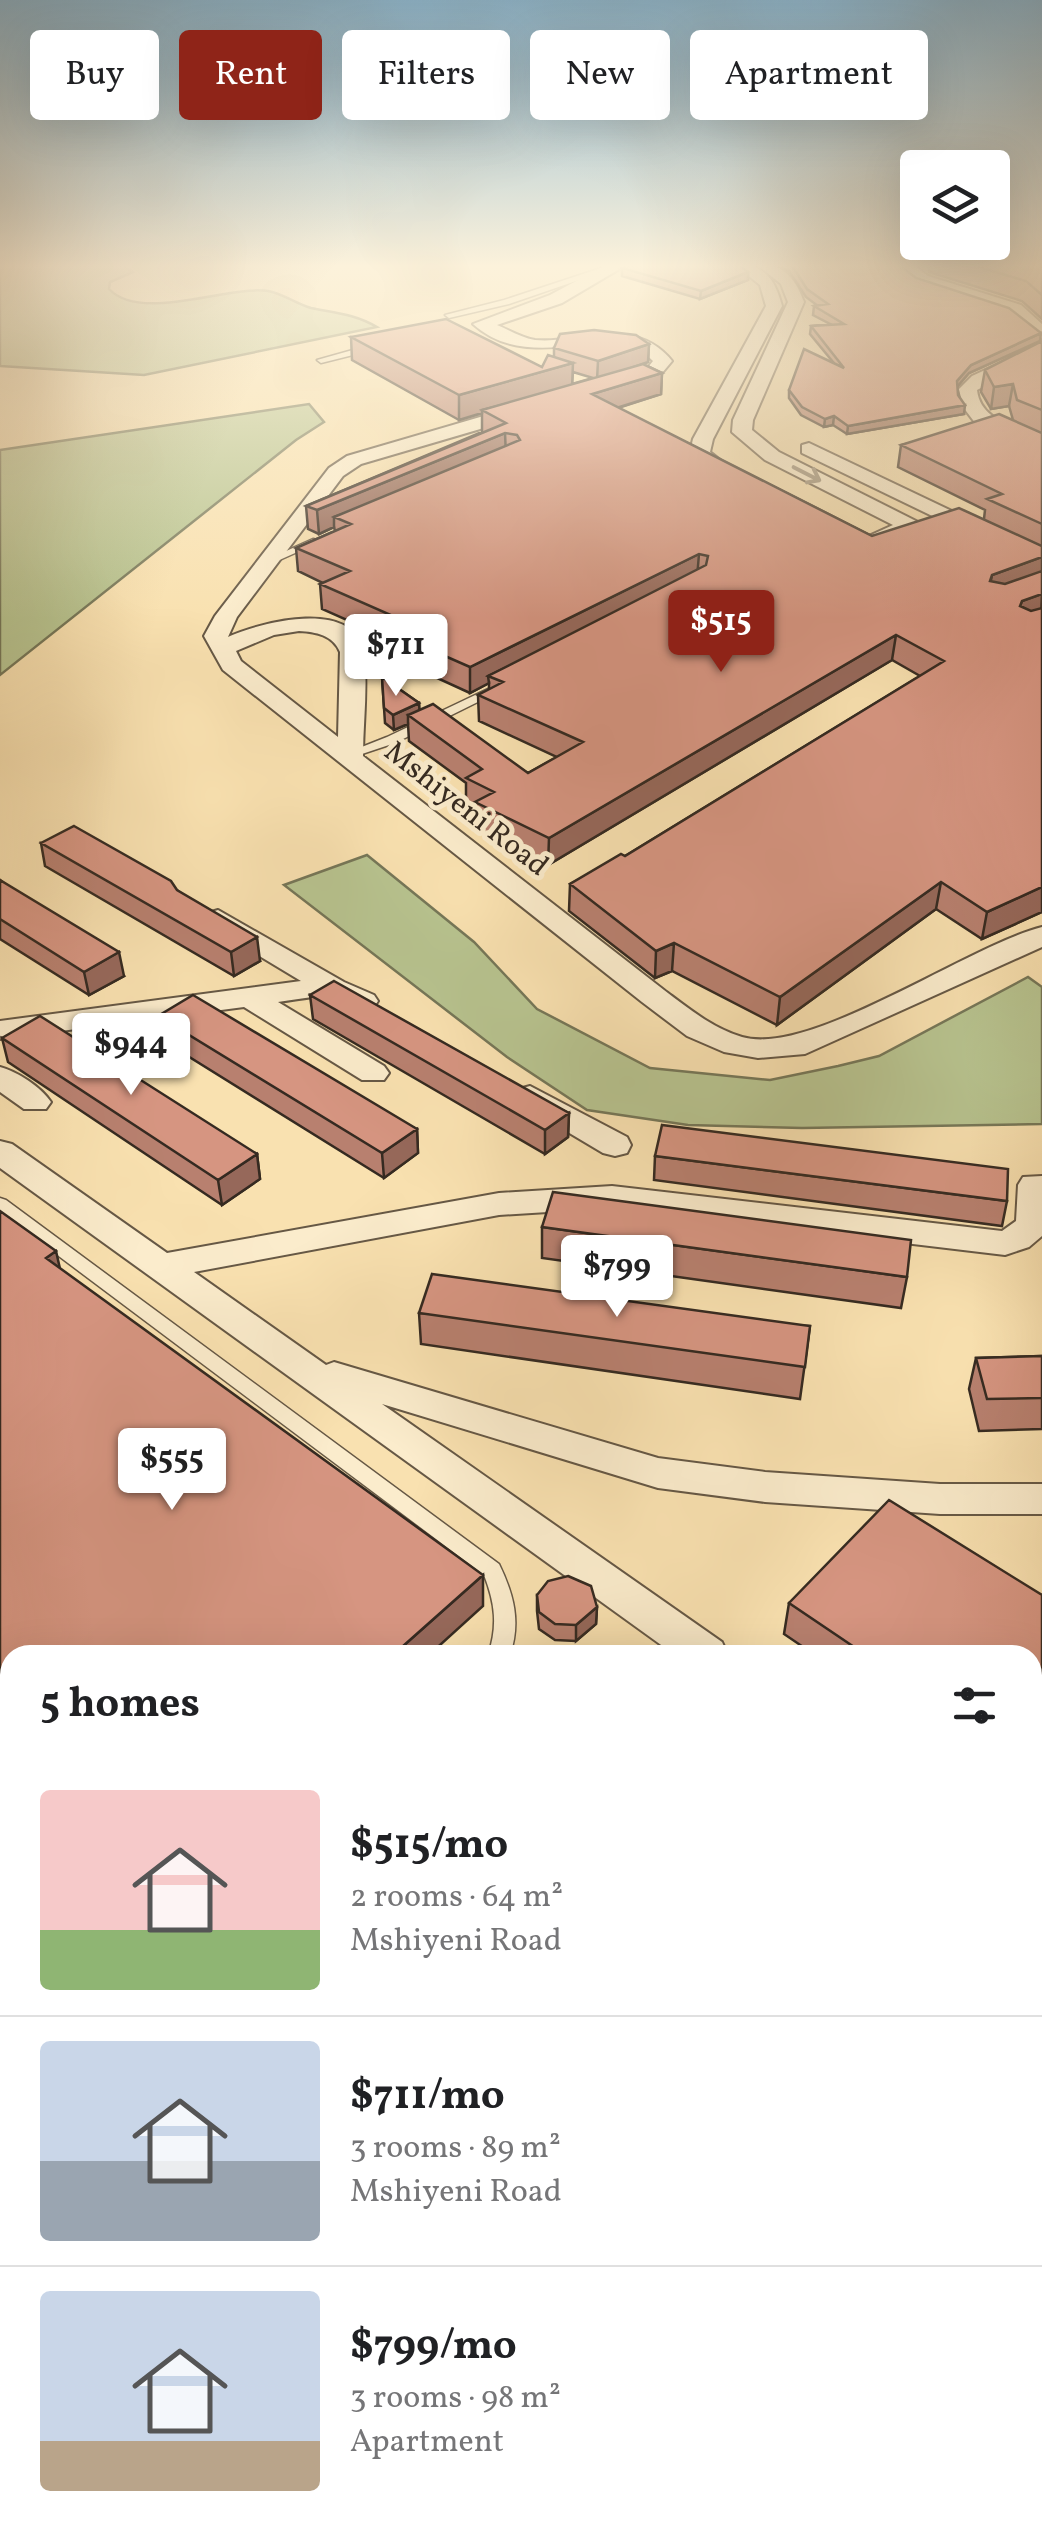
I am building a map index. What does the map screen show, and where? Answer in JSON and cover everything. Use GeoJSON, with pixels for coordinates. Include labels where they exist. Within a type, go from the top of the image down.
{"type":"FeatureCollection","features":[{"type":"Feature","properties":{"kind":"street"},"geometry":{"type":"LineString","coordinates":[[598,388],[619,382]]}},
{"type":"Feature","properties":{"kind":"street"},"geometry":{"type":"LineString","coordinates":[[735,382],[703,439],[700,452],[714,468],[747,485]]}},
{"type":"Feature","properties":{"kind":"street"},"geometry":{"type":"LineString","coordinates":[[760,382],[741,427],[752,444],[911,526]]}},
{"type":"Feature","properties":{"kind":"street"},"geometry":{"type":"LineString","coordinates":[[976,382],[968,390],[967,402],[975,416],[1027,436],[1042,447]]}},
{"type":"Feature","properties":{"kind":"street"},"geometry":{"type":"LineString","coordinates":[[350,756],[352,652],[346,638],[312,626],[279,626],[251,634],[221,650],[216,636],[226,616],[336,472],[354,460],[546,404]]}},
{"type":"Feature","properties":{"kind":"street"},"geometry":{"type":"LineString","coordinates":[[723,407],[748,408],[787,439],[1042,562]]}},
{"type":"Feature","properties":{"kind":"street"},"geometry":{"type":"LineString","coordinates":[[850,536],[878,539],[944,514]]}},
{"type":"Feature","properties":{"kind":"street","name":"Mshiyeni Road"},"geometry":{"type":"LineString","coordinates":[[221,650],[231,665],[683,1018],[735,1045],[780,1049],[830,1038],[1042,936]]}},
{"type":"Feature","properties":{"kind":"street"},"geometry":{"type":"LineString","coordinates":[[192,904],[333,988],[394,1018]]}},
{"type":"Feature","properties":{"kind":"street"},"geometry":{"type":"LineString","coordinates":[[0,1003],[14,1028],[333,988]]}},
{"type":"Feature","properties":{"kind":"street"},"geometry":{"type":"LineString","coordinates":[[246,996],[373,1073]]}},
{"type":"Feature","properties":{"kind":"street"},"geometry":{"type":"LineString","coordinates":[[496,1077],[615,1145]]}},
{"type":"Feature","properties":{"kind":"street"},"geometry":{"type":"LineString","coordinates":[[0,1078],[36,1102]]}},
{"type":"Feature","properties":{"kind":"street"},"geometry":{"type":"LineString","coordinates":[[0,1152],[693,1645]]}},
{"type":"Feature","properties":{"kind":"street"},"geometry":{"type":"LineString","coordinates":[[162,1266],[499,1204],[554,1198],[612,1197],[1005,1243],[1025,1236],[1035,1222],[1034,1185]]}},
{"type":"Feature","properties":{"kind":"street"},"geometry":{"type":"LineString","coordinates":[[304,1367],[658,1473],[764,1487],[940,1499],[1042,1499]]}},
{"type":"Feature","properties":{"kind":"lane"},"geometry":{"type":"LineString","coordinates":[[271,560],[322,538]]}},
{"type":"Feature","properties":{"kind":"lane"},"geometry":{"type":"LineString","coordinates":[[350,756],[413,731],[516,680]]}},
{"type":"Feature","properties":{"kind":"lane"},"geometry":{"type":"LineString","coordinates":[[0,1204],[492,1570],[507,1604],[503,1645]]}},
{"type":"Feature","properties":{"kind":"green space"},"geometry":{"type":"Polygon","coordinates":[[[309,404],[324,422],[296,440],[0,675],[0,450],[309,404]]]}},
{"type":"Feature","properties":{"kind":"green space"},"geometry":{"type":"Polygon","coordinates":[[[367,855],[474,942],[537,1009],[650,1068],[770,1080],[838,1066],[879,1056],[1028,977],[1042,987],[1042,1124],[802,1128],[688,1125],[587,1110],[507,1057],[284,885],[367,855]]]}},
{"type":"Feature","properties":{"kind":"building"},"geometry":{"type":"Polygon","coordinates":[[[435,382],[504,382],[459,395],[435,382]]]}},
{"type":"Feature","properties":{"kind":"building"},"geometry":{"type":"Polygon","coordinates":[[[579,382],[631,382],[592,394],[872,536],[959,508],[1042,546],[1042,557],[992,575],[990,581],[1005,584],[1042,571],[1042,594],[1022,601],[1020,606],[1031,611],[1042,608],[1042,887],[987,912],[941,882],[780,997],[674,943],[656,951],[570,884],[621,854],[625,856],[944,661],[896,635],[549,838],[475,802],[494,792],[466,778],[482,769],[408,715],[433,704],[528,773],[583,742],[478,695],[503,682],[488,676],[706,565],[708,556],[699,554],[470,667],[390,632],[409,623],[320,584],[350,571],[296,548],[351,524],[334,517],[520,440],[517,435],[505,433],[317,510],[306,506],[506,423],[482,410],[579,382]]]}},
{"type":"Feature","properties":{"kind":"building"},"geometry":{"type":"Polygon","coordinates":[[[792,382],[957,382],[958,395],[965,405],[848,426],[834,416],[825,419],[802,407],[789,390],[792,382]]]}},
{"type":"Feature","properties":{"kind":"building"},"geometry":{"type":"Polygon","coordinates":[[[992,382],[1042,382],[1042,410],[1017,400],[1013,384],[994,387],[992,382]]]}},
{"type":"Feature","properties":{"kind":"building"},"geometry":{"type":"Polygon","coordinates":[[[999,414],[1042,433],[1042,524],[987,499],[1002,494],[901,445],[999,414]]]}},
{"type":"Feature","properties":{"kind":"building"},"geometry":{"type":"Polygon","coordinates":[[[382,677],[419,703],[393,715],[384,708],[382,677]]]}},
{"type":"Feature","properties":{"kind":"building"},"geometry":{"type":"Polygon","coordinates":[[[74,826],[171,881],[177,890],[257,937],[231,952],[41,843],[74,826]]]}},
{"type":"Feature","properties":{"kind":"building"},"geometry":{"type":"Polygon","coordinates":[[[0,880],[119,952],[84,972],[0,919],[0,880]]]}},
{"type":"Feature","properties":{"kind":"building"},"geometry":{"type":"Polygon","coordinates":[[[334,981],[569,1113],[545,1130],[310,995],[334,981]]]}},
{"type":"Feature","properties":{"kind":"building"},"geometry":{"type":"Polygon","coordinates":[[[193,995],[417,1129],[382,1153],[158,1016],[193,995]]]}},
{"type":"Feature","properties":{"kind":"building"},"geometry":{"type":"Polygon","coordinates":[[[40,1016],[257,1154],[218,1180],[2,1038],[40,1016]]]}},
{"type":"Feature","properties":{"kind":"building"},"geometry":{"type":"Polygon","coordinates":[[[662,1125],[1008,1169],[1007,1201],[655,1156],[662,1125]]]}},
{"type":"Feature","properties":{"kind":"building"},"geometry":{"type":"Polygon","coordinates":[[[553,1192],[911,1240],[907,1277],[542,1227],[553,1192]]]}},
{"type":"Feature","properties":{"kind":"building"},"geometry":{"type":"Polygon","coordinates":[[[0,1211],[56,1251],[46,1258],[483,1575],[404,1645],[0,1645],[0,1211]]]}},
{"type":"Feature","properties":{"kind":"building"},"geometry":{"type":"Polygon","coordinates":[[[432,1274],[810,1326],[805,1367],[419,1313],[432,1274]]]}},
{"type":"Feature","properties":{"kind":"building"},"geometry":{"type":"Polygon","coordinates":[[[1042,1356],[1042,1398],[987,1399],[976,1358],[1042,1356]]]}},
{"type":"Feature","properties":{"kind":"building"},"geometry":{"type":"Polygon","coordinates":[[[889,1500],[1042,1595],[1042,1645],[851,1645],[789,1603],[889,1500]]]}},
{"type":"Feature","properties":{"kind":"building"},"geometry":{"type":"Polygon","coordinates":[[[568,1576],[591,1586],[597,1607],[576,1625],[555,1624],[539,1612],[537,1595],[548,1581],[568,1576]]]}}]}
